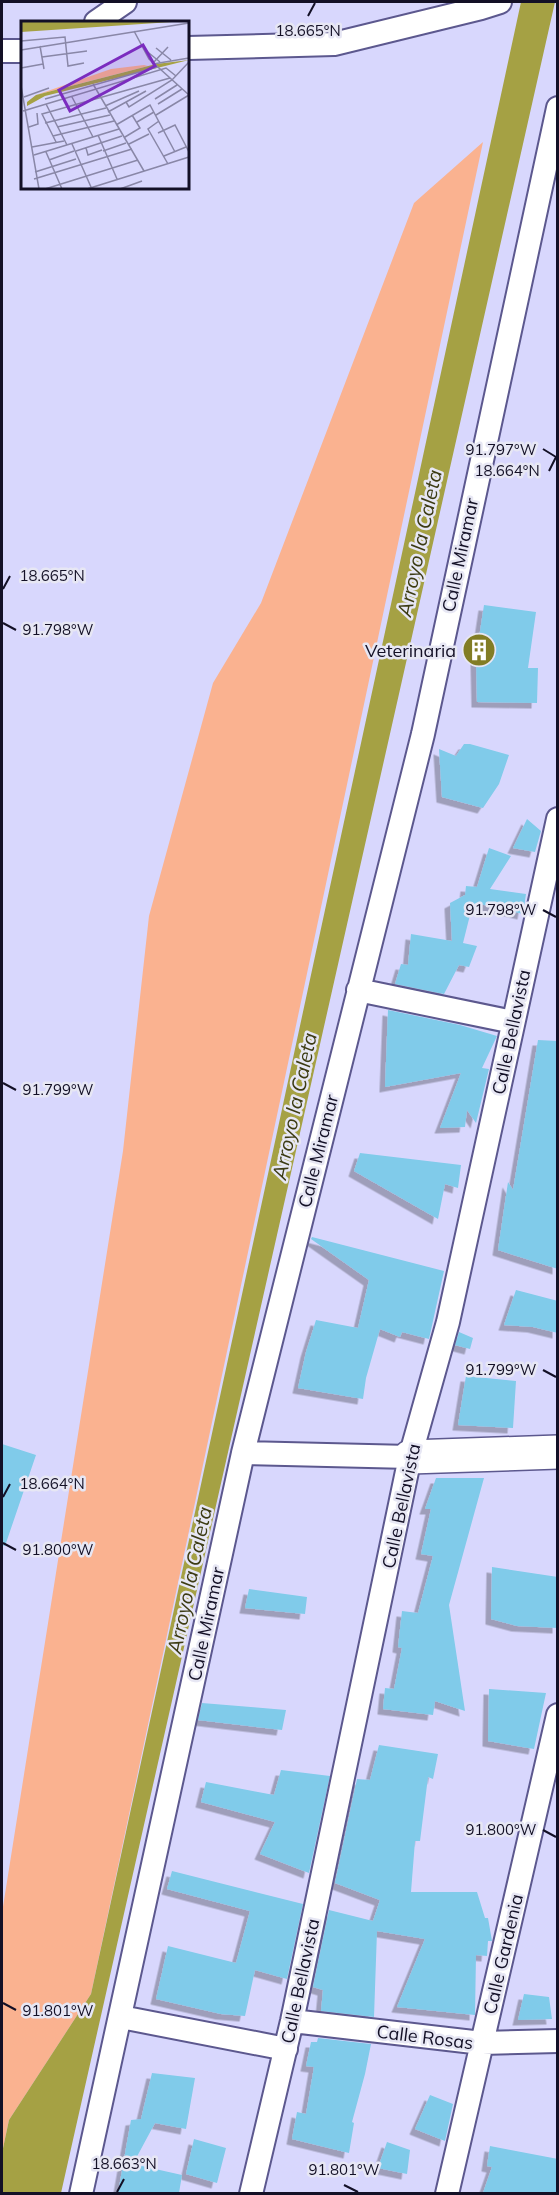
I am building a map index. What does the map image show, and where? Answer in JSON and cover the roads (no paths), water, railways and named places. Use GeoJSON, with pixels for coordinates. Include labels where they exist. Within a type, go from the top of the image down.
{"type":"FeatureCollection","features":[{"type":"Feature","properties":{"kind":"street"},"geometry":{"type":"LineString","coordinates":[[97,21],[125,2]]}},
{"type":"Feature","properties":{"kind":"street"},"geometry":{"type":"LineString","coordinates":[[189,48],[334,44],[489,3]]}},
{"type":"Feature","properties":{"kind":"street"},"geometry":{"type":"LineString","coordinates":[[2,51],[21,51]]}},
{"type":"Feature","properties":{"kind":"street","name":"Calle Miramar"},"geometry":{"type":"LineString","coordinates":[[81,2193],[243,1453],[423,734],[558,108]]}},
{"type":"Feature","properties":{"kind":"street","name":"Calle Bellavista"},"geometry":{"type":"LineString","coordinates":[[251,2193],[286,2049],[410,1457],[448,1322],[558,819]]}},
{"type":"Feature","properties":{"kind":"street"},"geometry":{"type":"LineString","coordinates":[[358,990],[513,1023]]}},
{"type":"Feature","properties":{"kind":"street"},"geometry":{"type":"LineString","coordinates":[[243,1453],[410,1457],[558,1452]]}},
{"type":"Feature","properties":{"kind":"street","name":"Calle Gardenia"},"geometry":{"type":"LineString","coordinates":[[447,2193],[558,1715]]}},
{"type":"Feature","properties":{"kind":"street"},"geometry":{"type":"LineString","coordinates":[[121,2017],[286,2049]]}},
{"type":"Feature","properties":{"kind":"street","name":"Calle Rosas"},"geometry":{"type":"LineString","coordinates":[[292,2021],[482,2043],[558,2041]]}},
{"type":"Feature","properties":{"kind":"water","name":"Arroyo la Caleta"},"geometry":{"type":"Polygon","coordinates":[[[521,2],[555,2],[61,2193],[2,2193],[2,2153],[9,2120],[91,1994],[521,2]]]}},
{"type":"Feature","properties":{"kind":"place","name":"Veterinaria"},"geometry":{"type":"Point","coordinates":[479,650]}}]}
